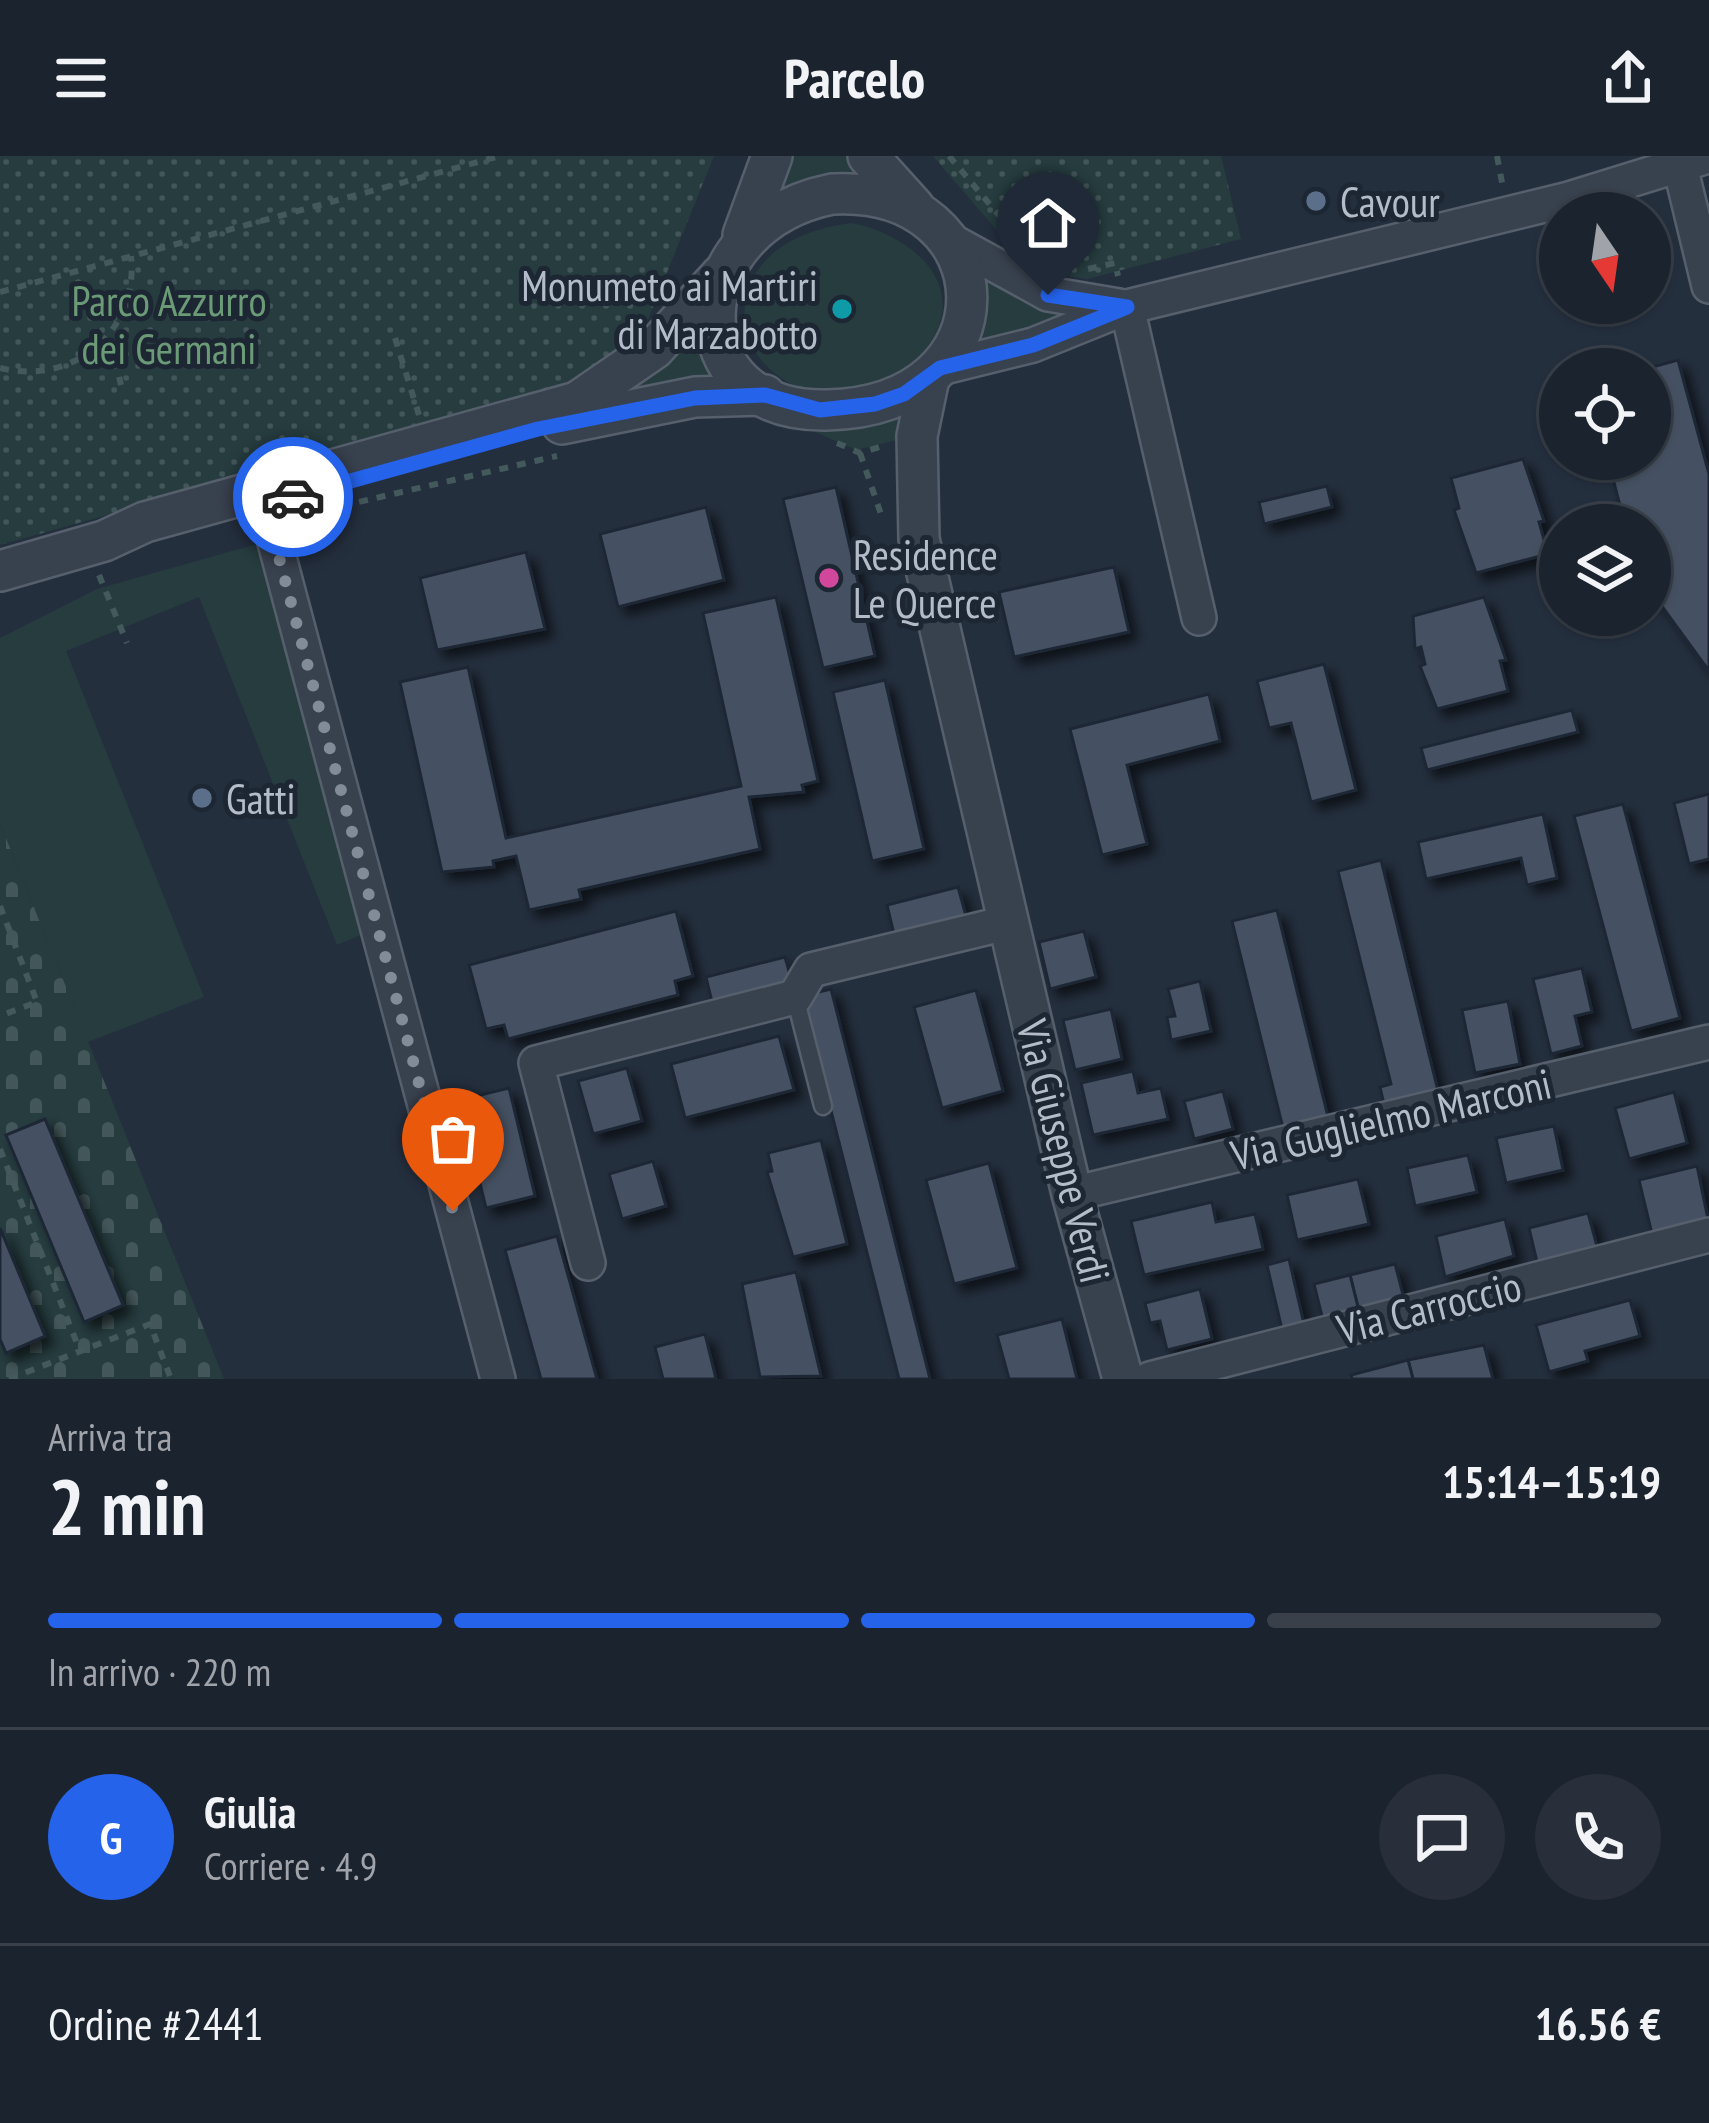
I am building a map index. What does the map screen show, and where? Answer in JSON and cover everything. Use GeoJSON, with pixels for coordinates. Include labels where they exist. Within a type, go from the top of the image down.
{"type":"FeatureCollection","features":[{"type":"Feature","properties":{"kind":"street"},"geometry":{"type":"LineString","coordinates":[[765,395],[741,376],[720,344],[713,300],[772,156]]}},
{"type":"Feature","properties":{"kind":"street"},"geometry":{"type":"LineString","coordinates":[[868,156],[932,225],[963,277],[967,323],[935,373]]}},
{"type":"Feature","properties":{"kind":"street"},"geometry":{"type":"LineString","coordinates":[[0,572],[107,559],[148,537],[268,514],[538,429],[695,398],[765,395],[820,410],[890,400],[935,373],[1033,345],[1127,307],[1694,161],[1709,286]]}},
{"type":"Feature","properties":{"kind":"street"},"geometry":{"type":"LineString","coordinates":[[107,559],[145,522],[577,402],[654,349],[730,259],[785,207],[832,194],[878,194],[1048,295],[1127,307]]}},
{"type":"Feature","properties":{"kind":"street"},"geometry":{"type":"LineString","coordinates":[[1127,307],[1199,618]]}},
{"type":"Feature","properties":{"kind":"street","name":"Via Giuseppe Verdi"},"geometry":{"type":"LineString","coordinates":[[935,373],[917,436],[919,539],[1006,923],[1123,1379]]}},
{"type":"Feature","properties":{"kind":"street"},"geometry":{"type":"LineString","coordinates":[[268,514],[498,1379]]}},
{"type":"Feature","properties":{"kind":"street"},"geometry":{"type":"LineString","coordinates":[[588,1262],[536,1063],[795,997],[811,970],[1006,923]]}},
{"type":"Feature","properties":{"kind":"street","name":"Via Guglielmo Marconi"},"geometry":{"type":"LineString","coordinates":[[1072,1194],[1709,1042]]}},
{"type":"Feature","properties":{"kind":"street","name":"Via Carroccio"},"geometry":{"type":"LineString","coordinates":[[1150,1379],[1709,1235]]}},
{"type":"Feature","properties":{"kind":"lane"},"geometry":{"type":"LineString","coordinates":[[795,997],[823,1106]]}},
{"type":"Feature","properties":{"kind":"path"},"geometry":{"type":"LineString","coordinates":[[0,292],[500,156]]}},
{"type":"Feature","properties":{"kind":"path"},"geometry":{"type":"LineString","coordinates":[[949,156],[1037,259]]}},
{"type":"Feature","properties":{"kind":"path"},"geometry":{"type":"LineString","coordinates":[[1497,156],[1503,188]]}},
{"type":"Feature","properties":{"kind":"path"},"geometry":{"type":"LineString","coordinates":[[0,368],[32,373],[61,368],[101,345],[126,306],[131,256]]}},
{"type":"Feature","properties":{"kind":"path"},"geometry":{"type":"LineString","coordinates":[[1072,272],[1114,262],[1116,268]]}},
{"type":"Feature","properties":{"kind":"path"},"geometry":{"type":"LineString","coordinates":[[395,338],[423,428]]}},
{"type":"Feature","properties":{"kind":"path"},"geometry":{"type":"LineString","coordinates":[[101,345],[116,364],[121,385]]}},
{"type":"Feature","properties":{"kind":"path"},"geometry":{"type":"LineString","coordinates":[[820,435],[860,453],[917,436]]}},
{"type":"Feature","properties":{"kind":"path"},"geometry":{"type":"LineString","coordinates":[[268,514],[572,453]]}},
{"type":"Feature","properties":{"kind":"path"},"geometry":{"type":"LineString","coordinates":[[80,575],[107,559],[127,644]]}},
{"type":"Feature","properties":{"kind":"path"},"geometry":{"type":"LineString","coordinates":[[0,906],[38,1002],[0,1016]]}},
{"type":"Feature","properties":{"kind":"path"},"geometry":{"type":"LineString","coordinates":[[0,1149],[80,1352]]}},
{"type":"Feature","properties":{"kind":"path"},"geometry":{"type":"LineString","coordinates":[[9,1379],[150,1324],[171,1379]]}},
{"type":"Feature","properties":{"kind":"green space","name":"Parco Azzurro dei Germani"},"geometry":{"type":"Polygon","coordinates":[[[0,156],[714,156],[640,339],[570,385],[0,545],[0,156]]]}},
{"type":"Feature","properties":{"kind":"green space"},"geometry":{"type":"Polygon","coordinates":[[[784,156],[847,156],[866,178],[772,199],[784,156]]]}},
{"type":"Feature","properties":{"kind":"green space"},"geometry":{"type":"Polygon","coordinates":[[[933,156],[1221,156],[1241,239],[1087,279],[1031,270],[933,156]]]}},
{"type":"Feature","properties":{"kind":"green space"},"geometry":{"type":"Polygon","coordinates":[[[851,223],[895,239],[930,268],[943,306],[938,328],[912,363],[869,384],[825,392],[788,382],[762,360],[747,330],[746,297],[762,265],[796,238],[851,223]]]}},
{"type":"Feature","properties":{"kind":"green space"},"geometry":{"type":"Polygon","coordinates":[[[983,279],[1039,308],[1079,317],[976,349],[986,312],[983,279]]]}},
{"type":"Feature","properties":{"kind":"green space"},"geometry":{"type":"Polygon","coordinates":[[[698,328],[719,380],[601,410],[698,328]]]}},
{"type":"Feature","properties":{"kind":"green space"},"geometry":{"type":"Polygon","coordinates":[[[903,414],[901,439],[856,450],[806,428],[859,428],[903,414]]]}},
{"type":"Feature","properties":{"kind":"green space"},"geometry":{"type":"Polygon","coordinates":[[[257,544],[361,935],[337,945],[199,597],[66,651],[204,997],[88,1042],[0,823],[0,638],[97,589],[257,544]]]}},
{"type":"Feature","properties":{"kind":"green space"},"geometry":{"type":"Polygon","coordinates":[[[0,823],[224,1379],[0,1379],[0,823]]]}},
{"type":"Feature","properties":{"kind":"building"},"geometry":{"type":"Polygon","coordinates":[[[1678,360],[1709,474],[1709,671],[1671,619],[1671,504],[1620,504],[1613,480],[1671,480],[1671,362],[1678,360]]]}},
{"type":"Feature","properties":{"kind":"building"},"geometry":{"type":"Polygon","coordinates":[[[1523,459],[1539,506],[1539,556],[1476,573],[1454,510],[1459,508],[1451,478],[1523,459]]]}},
{"type":"Feature","properties":{"kind":"building"},"geometry":{"type":"Polygon","coordinates":[[[1327,486],[1332,507],[1264,524],[1259,502],[1327,486]]]}},
{"type":"Feature","properties":{"kind":"building","name":"Residence Le Querce"},"geometry":{"type":"Polygon","coordinates":[[[836,487],[875,656],[823,668],[783,499],[836,487]]]}},
{"type":"Feature","properties":{"kind":"building"},"geometry":{"type":"Polygon","coordinates":[[[706,507],[724,580],[618,607],[600,534],[706,507]]]}},
{"type":"Feature","properties":{"kind":"building"},"geometry":{"type":"Polygon","coordinates":[[[526,552],[545,629],[437,650],[420,578],[526,552]]]}},
{"type":"Feature","properties":{"kind":"building"},"geometry":{"type":"Polygon","coordinates":[[[1114,567],[1129,632],[1014,657],[999,592],[1114,567]]]}},
{"type":"Feature","properties":{"kind":"building"},"geometry":{"type":"Polygon","coordinates":[[[776,597],[818,781],[802,785],[804,792],[749,797],[760,849],[579,890],[581,899],[529,910],[516,856],[493,861],[494,867],[442,872],[400,682],[468,667],[506,838],[741,786],[703,613],[776,597]]]}},
{"type":"Feature","properties":{"kind":"building"},"geometry":{"type":"Polygon","coordinates":[[[1484,597],[1506,660],[1500,661],[1508,691],[1437,709],[1420,666],[1425,664],[1421,647],[1415,649],[1413,616],[1484,597]]]}},
{"type":"Feature","properties":{"kind":"building"},"geometry":{"type":"Polygon","coordinates":[[[1324,664],[1356,790],[1311,802],[1291,723],[1269,728],[1257,681],[1324,664]]]}},
{"type":"Feature","properties":{"kind":"building"},"geometry":{"type":"Polygon","coordinates":[[[885,680],[924,849],[872,861],[833,692],[885,680]]]}},
{"type":"Feature","properties":{"kind":"building"},"geometry":{"type":"Polygon","coordinates":[[[1209,694],[1220,741],[1127,765],[1147,844],[1102,855],[1070,729],[1209,694]]]}},
{"type":"Feature","properties":{"kind":"building"},"geometry":{"type":"Polygon","coordinates":[[[1572,710],[1578,732],[1427,770],[1421,748],[1572,710]]]}},
{"type":"Feature","properties":{"kind":"building"},"geometry":{"type":"Polygon","coordinates":[[[1709,794],[1709,859],[1689,864],[1674,803],[1709,794]]]}},
{"type":"Feature","properties":{"kind":"building"},"geometry":{"type":"Polygon","coordinates":[[[1623,804],[1680,1018],[1631,1031],[1574,816],[1623,804]]]}},
{"type":"Feature","properties":{"kind":"building"},"geometry":{"type":"Polygon","coordinates":[[[1543,814],[1557,878],[1527,885],[1521,858],[1426,879],[1418,842],[1543,814]]]}},
{"type":"Feature","properties":{"kind":"building"},"geometry":{"type":"Polygon","coordinates":[[[1381,860],[1440,1099],[1386,1113],[1380,1087],[1391,1084],[1338,871],[1381,860]]]}},
{"type":"Feature","properties":{"kind":"building"},"geometry":{"type":"Polygon","coordinates":[[[958,887],[966,916],[894,934],[887,905],[958,887]]]}},
{"type":"Feature","properties":{"kind":"building"},"geometry":{"type":"Polygon","coordinates":[[[1277,910],[1328,1117],[1283,1128],[1232,921],[1277,910]]]}},
{"type":"Feature","properties":{"kind":"building"},"geometry":{"type":"Polygon","coordinates":[[[676,911],[693,976],[675,981],[678,995],[508,1039],[504,1025],[486,1029],[469,965],[676,911]]]}},
{"type":"Feature","properties":{"kind":"building"},"geometry":{"type":"Polygon","coordinates":[[[1084,931],[1096,977],[1050,989],[1039,942],[1084,931]]]}},
{"type":"Feature","properties":{"kind":"building"},"geometry":{"type":"Polygon","coordinates":[[[785,957],[792,982],[712,1002],[706,977],[785,957]]]}},
{"type":"Feature","properties":{"kind":"building"},"geometry":{"type":"Polygon","coordinates":[[[1582,968],[1592,1012],[1575,1016],[1582,1046],[1551,1054],[1533,979],[1582,968]]]}},
{"type":"Feature","properties":{"kind":"building"},"geometry":{"type":"Polygon","coordinates":[[[1200,981],[1211,1031],[1171,1040],[1167,1017],[1175,1016],[1168,989],[1200,981]]]}},
{"type":"Feature","properties":{"kind":"building"},"geometry":{"type":"Polygon","coordinates":[[[831,989],[930,1379],[899,1379],[802,996],[831,989]]]}},
{"type":"Feature","properties":{"kind":"building"},"geometry":{"type":"Polygon","coordinates":[[[976,990],[1003,1091],[942,1108],[914,1007],[976,990]]]}},
{"type":"Feature","properties":{"kind":"building"},"geometry":{"type":"Polygon","coordinates":[[[1508,1001],[1520,1064],[1475,1073],[1462,1010],[1508,1001]]]}},
{"type":"Feature","properties":{"kind":"building"},"geometry":{"type":"Polygon","coordinates":[[[1111,1009],[1122,1059],[1075,1070],[1063,1020],[1111,1009]]]}},
{"type":"Feature","properties":{"kind":"building"},"geometry":{"type":"Polygon","coordinates":[[[779,1036],[794,1090],[685,1118],[671,1064],[779,1036]]]}},
{"type":"Feature","properties":{"kind":"building"},"geometry":{"type":"Polygon","coordinates":[[[627,1068],[642,1121],[593,1134],[578,1081],[627,1068]]]}},
{"type":"Feature","properties":{"kind":"building"},"geometry":{"type":"Polygon","coordinates":[[[1133,1071],[1138,1093],[1161,1088],[1168,1119],[1093,1135],[1081,1083],[1133,1071]]]}},
{"type":"Feature","properties":{"kind":"building"},"geometry":{"type":"Polygon","coordinates":[[[509,1088],[535,1196],[486,1208],[460,1100],[509,1088]]]}},
{"type":"Feature","properties":{"kind":"building"},"geometry":{"type":"Polygon","coordinates":[[[1223,1091],[1233,1129],[1194,1139],[1184,1101],[1223,1091]]]}},
{"type":"Feature","properties":{"kind":"building"},"geometry":{"type":"Polygon","coordinates":[[[1674,1092],[1687,1143],[1629,1159],[1615,1108],[1674,1092]]]}},
{"type":"Feature","properties":{"kind":"building"},"geometry":{"type":"Polygon","coordinates":[[[45,1119],[123,1305],[84,1322],[6,1135],[45,1119]]]}},
{"type":"Feature","properties":{"kind":"building"},"geometry":{"type":"Polygon","coordinates":[[[1554,1126],[1563,1170],[1506,1183],[1496,1138],[1554,1126]]]}},
{"type":"Feature","properties":{"kind":"building"},"geometry":{"type":"Polygon","coordinates":[[[821,1140],[847,1244],[793,1257],[767,1172],[772,1171],[768,1153],[821,1140]]]}},
{"type":"Feature","properties":{"kind":"building"},"geometry":{"type":"Polygon","coordinates":[[[1468,1155],[1477,1192],[1415,1206],[1407,1168],[1468,1155]]]}},
{"type":"Feature","properties":{"kind":"building"},"geometry":{"type":"Polygon","coordinates":[[[653,1161],[666,1206],[622,1219],[609,1174],[653,1161]]]}},
{"type":"Feature","properties":{"kind":"building"},"geometry":{"type":"Polygon","coordinates":[[[989,1163],[1017,1268],[954,1284],[926,1180],[989,1163]]]}},
{"type":"Feature","properties":{"kind":"building"},"geometry":{"type":"Polygon","coordinates":[[[1697,1166],[1709,1224],[1653,1238],[1639,1180],[1697,1166]]]}},
{"type":"Feature","properties":{"kind":"building"},"geometry":{"type":"Polygon","coordinates":[[[1358,1179],[1369,1224],[1297,1240],[1287,1195],[1358,1179]]]}},
{"type":"Feature","properties":{"kind":"building"},"geometry":{"type":"Polygon","coordinates":[[[1212,1202],[1216,1222],[1255,1214],[1263,1249],[1144,1275],[1131,1221],[1212,1202]]]}},
{"type":"Feature","properties":{"kind":"building"},"geometry":{"type":"Polygon","coordinates":[[[1588,1213],[1598,1250],[1538,1266],[1529,1228],[1588,1213]]]}},
{"type":"Feature","properties":{"kind":"building"},"geometry":{"type":"Polygon","coordinates":[[[1505,1219],[1514,1256],[1445,1277],[1436,1236],[1505,1219]]]}},
{"type":"Feature","properties":{"kind":"building"},"geometry":{"type":"Polygon","coordinates":[[[0,1228],[45,1336],[6,1353],[0,1339],[0,1228]]]}},
{"type":"Feature","properties":{"kind":"building"},"geometry":{"type":"Polygon","coordinates":[[[557,1236],[597,1379],[541,1379],[505,1250],[557,1236]]]}},
{"type":"Feature","properties":{"kind":"building"},"geometry":{"type":"Polygon","coordinates":[[[1289,1259],[1306,1333],[1284,1338],[1267,1265],[1289,1259]]]}},
{"type":"Feature","properties":{"kind":"building"},"geometry":{"type":"Polygon","coordinates":[[[1395,1264],[1403,1295],[1397,1297],[1399,1305],[1360,1315],[1350,1275],[1395,1264]]]}},
{"type":"Feature","properties":{"kind":"building"},"geometry":{"type":"Polygon","coordinates":[[[796,1272],[821,1376],[760,1377],[742,1284],[796,1272]]]}},
{"type":"Feature","properties":{"kind":"building"},"geometry":{"type":"Polygon","coordinates":[[[1350,1275],[1360,1315],[1324,1324],[1314,1284],[1350,1275]]]}},
{"type":"Feature","properties":{"kind":"building"},"geometry":{"type":"Polygon","coordinates":[[[1200,1289],[1212,1339],[1167,1350],[1160,1321],[1150,1323],[1145,1303],[1200,1289]]]}},
{"type":"Feature","properties":{"kind":"building"},"geometry":{"type":"Polygon","coordinates":[[[1630,1300],[1640,1336],[1585,1351],[1588,1361],[1549,1372],[1536,1325],[1630,1300]]]}},
{"type":"Feature","properties":{"kind":"building"},"geometry":{"type":"Polygon","coordinates":[[[1062,1319],[1077,1379],[1009,1379],[997,1335],[1062,1319]]]}},
{"type":"Feature","properties":{"kind":"building"},"geometry":{"type":"Polygon","coordinates":[[[705,1334],[716,1379],[663,1379],[655,1347],[705,1334]]]}},
{"type":"Feature","properties":{"kind":"building"},"geometry":{"type":"Polygon","coordinates":[[[1484,1345],[1493,1379],[1413,1379],[1408,1360],[1484,1345]]]}},
{"type":"Feature","properties":{"kind":"building"},"geometry":{"type":"Polygon","coordinates":[[[1408,1360],[1413,1379],[1352,1379],[1351,1375],[1408,1360]]]}},
{"type":"Feature","properties":{"kind":"way so far"},"geometry":{"type":"LineString","coordinates":[[293,497],[265,505],[453,1211]]}},
{"type":"Feature","properties":{"kind":"place","name":"Cavour"},"geometry":{"type":"Point","coordinates":[1316,201]}},
{"type":"Feature","properties":{"kind":"place","name":"Monumeto ai Martiri di Marzabotto"},"geometry":{"type":"Point","coordinates":[842,309]}},
{"type":"Feature","properties":{"kind":"place","name":"Residence Le Querce"},"geometry":{"type":"Point","coordinates":[829,578]}},
{"type":"Feature","properties":{"kind":"place","name":"Gatti"},"geometry":{"type":"Point","coordinates":[202,798]}},
{"type":"Feature","properties":{"kind":"route"},"geometry":{"type":"LineString","coordinates":[[293,497],[538,429],[695,398],[765,395],[820,410],[875,404],[904,394],[940,368],[1033,345],[1127,307],[1048,295]]}}]}
